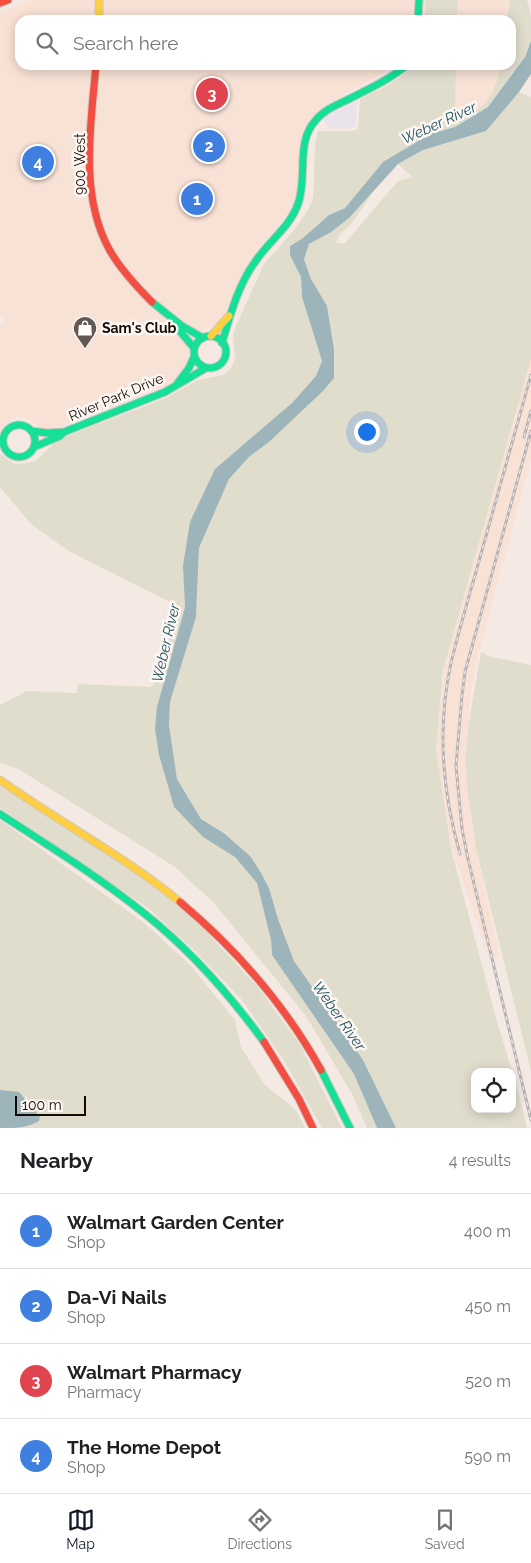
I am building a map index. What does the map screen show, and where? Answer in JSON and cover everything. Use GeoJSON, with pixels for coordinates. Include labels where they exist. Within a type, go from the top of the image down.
{"type":"FeatureCollection","features":[{"type":"Feature","properties":{"kind":"main road"},"geometry":{"type":"LineString","coordinates":[[0,3],[8,0]]}},
{"type":"Feature","properties":{"kind":"main road"},"geometry":{"type":"LineString","coordinates":[[99,0],[99,15]]}},
{"type":"Feature","properties":{"kind":"main road"},"geometry":{"type":"LineString","coordinates":[[418,15],[419,0]]}},
{"type":"Feature","properties":{"kind":"main road","name":"900 West"},"geometry":{"type":"LineString","coordinates":[[96,70],[90,173],[92,197],[98,223],[112,256],[130,281],[176,322],[203,338]]}},
{"type":"Feature","properties":{"kind":"main road"},"geometry":{"type":"LineString","coordinates":[[222,343],[230,316],[253,264],[296,210],[302,194],[304,144],[309,126],[325,111],[392,77],[401,70]]}},
{"type":"Feature","properties":{"kind":"main road"},"geometry":{"type":"LineString","coordinates":[[211,336],[222,343],[226,351],[224,359],[214,368],[206,368],[198,364],[194,356],[194,348],[203,338],[211,336],[230,316]]}},
{"type":"Feature","properties":{"kind":"main road","name":"900 West"},"geometry":{"type":"LineString","coordinates":[[176,322],[178,328],[194,348]]}},
{"type":"Feature","properties":{"kind":"main road","name":"River Park Drive"},"geometry":{"type":"LineString","coordinates":[[177,384],[189,368],[194,356]]}},
{"type":"Feature","properties":{"kind":"main road","name":"River Park Drive"},"geometry":{"type":"LineString","coordinates":[[32,431],[47,434],[64,432],[165,392],[206,368]]}},
{"type":"Feature","properties":{"kind":"main road"},"geometry":{"type":"LineString","coordinates":[[20,425],[32,431],[35,439],[34,447],[32,451],[24,456],[14,456],[3,448],[3,434],[12,427],[20,425]]}},
{"type":"Feature","properties":{"kind":"main road","name":"River Park Drive"},"geometry":{"type":"LineString","coordinates":[[34,447],[60,436],[64,432]]}},
{"type":"Feature","properties":{"kind":"main road"},"geometry":{"type":"LineString","coordinates":[[0,780],[152,880],[220,938],[259,980],[304,1041],[350,1128]]}},
{"type":"Feature","properties":{"kind":"main road"},"geometry":{"type":"LineString","coordinates":[[0,814],[102,882],[146,915],[193,958],[235,1006],[281,1067],[313,1128]]}},
{"type":"Feature","properties":{"kind":"shaded area"},"geometry":{"type":"Polygon","coordinates":[[[30,0],[426,0],[425,15],[15,15],[15,70],[389,70],[323,106],[316,114],[308,126],[300,192],[294,206],[261,247],[252,262],[223,330],[216,327],[207,328],[192,337],[188,347],[188,368],[182,377],[164,387],[52,430],[40,428],[32,421],[18,416],[10,420],[3,429],[2,436],[0,436],[0,326],[5,317],[0,316],[0,13],[30,0]]]}},
{"type":"Feature","properties":{"kind":"shaded area"},"geometry":{"type":"Polygon","coordinates":[[[426,0],[458,0],[457,15],[425,15],[426,0]]]}},
{"type":"Feature","properties":{"kind":"shaded area"},"geometry":{"type":"Polygon","coordinates":[[[458,0],[510,0],[508,15],[457,15],[458,0]]]}},
{"type":"Feature","properties":{"kind":"shaded area"},"geometry":{"type":"Polygon","coordinates":[[[510,0],[527,0],[531,16],[531,41],[525,57],[516,69],[516,15],[508,15],[510,0]]]}},
{"type":"Feature","properties":{"kind":"shaded area"},"geometry":{"type":"Polygon","coordinates":[[[408,70],[456,70],[455,119],[474,112],[487,101],[496,85],[499,70],[515,70],[488,107],[455,127],[430,134],[383,162],[345,208],[329,215],[303,238],[290,246],[290,255],[301,277],[302,297],[322,361],[316,376],[292,403],[215,469],[183,566],[185,607],[155,729],[159,755],[174,807],[203,837],[235,857],[257,883],[271,940],[272,955],[354,1074],[377,1128],[367,1128],[352,1094],[306,1016],[214,903],[175,867],[20,770],[0,762],[0,705],[27,691],[77,693],[78,684],[151,687],[166,670],[172,603],[67,550],[31,524],[0,487],[0,454],[14,464],[37,460],[57,440],[166,398],[198,380],[224,375],[231,368],[235,360],[233,336],[236,326],[264,264],[293,232],[311,204],[318,131],[352,131],[358,129],[360,99],[395,81],[408,70]]]}},
{"type":"Feature","properties":{"kind":"shaded area"},"geometry":{"type":"Polygon","coordinates":[[[456,70],[499,70],[498,84],[488,100],[474,113],[455,119],[456,70]]]}},
{"type":"Feature","properties":{"kind":"shaded area"},"geometry":{"type":"Polygon","coordinates":[[[519,92],[531,97],[531,358],[443,670],[436,751],[451,849],[511,1068],[471,1068],[471,1113],[516,1113],[516,1084],[527,1128],[396,1128],[363,1060],[294,961],[278,919],[269,888],[251,857],[225,834],[201,819],[177,779],[169,725],[170,702],[196,617],[199,548],[229,479],[249,457],[269,442],[323,391],[334,378],[334,349],[327,306],[311,279],[304,258],[309,244],[344,220],[374,191],[352,223],[340,234],[336,243],[345,243],[398,181],[412,177],[398,164],[423,150],[486,131],[519,92]]]}},
{"type":"Feature","properties":{"kind":"shaded area"},"geometry":{"type":"Polygon","coordinates":[[[358,100],[355,127],[329,128],[323,119],[358,100]]]}},
{"type":"Feature","properties":{"kind":"shaded area"},"geometry":{"type":"Polygon","coordinates":[[[531,347],[531,460],[479,651],[471,692],[468,723],[467,774],[471,824],[500,956],[489,959],[446,830],[436,751],[444,668],[531,347]]]}},
{"type":"Feature","properties":{"kind":"shaded area"},"geometry":{"type":"Polygon","coordinates":[[[481,652],[492,657],[531,665],[531,1071],[476,849],[468,794],[465,759],[469,722],[481,652]]]}},
{"type":"Feature","properties":{"kind":"shaded area"},"geometry":{"type":"Polygon","coordinates":[[[0,785],[148,881],[200,925],[256,985],[299,1043],[342,1128],[322,1128],[283,1059],[242,1000],[195,951],[148,908],[0,808],[0,785]]]}},
{"type":"Feature","properties":{"kind":"shaded area"},"geometry":{"type":"Polygon","coordinates":[[[0,820],[143,922],[190,965],[235,1020],[241,1047],[265,1085],[296,1110],[305,1128],[0,1128],[0,820]]]}},
{"type":"Feature","properties":{"kind":"water"},"geometry":{"type":"Polygon","coordinates":[[[531,41],[531,74],[519,92],[486,131],[423,150],[398,164],[349,218],[331,232],[309,244],[304,259],[311,279],[327,306],[334,349],[334,378],[323,391],[269,442],[249,457],[229,479],[199,548],[196,617],[170,702],[169,725],[177,779],[201,819],[225,834],[251,857],[261,873],[269,888],[278,919],[294,961],[363,1060],[396,1128],[377,1128],[354,1074],[272,955],[271,940],[257,883],[235,857],[203,837],[174,807],[159,755],[155,729],[157,707],[185,607],[183,566],[190,522],[215,469],[292,403],[316,376],[322,361],[302,297],[301,277],[290,255],[290,246],[303,238],[329,215],[345,208],[383,162],[430,134],[455,127],[488,107],[525,57],[531,41]]]}},
{"type":"Feature","properties":{"kind":"water"},"geometry":{"type":"Polygon","coordinates":[[[0,1090],[19,1092],[40,1117],[39,1121],[15,1128],[0,1128],[0,1090]]]}},
{"type":"Feature","properties":{"kind":"railway"},"geometry":{"type":"LineString","coordinates":[[460,854],[449,807],[444,759],[443,735],[447,687],[458,635],[531,375]]}},
{"type":"Feature","properties":{"kind":"railway"},"geometry":{"type":"LineString","coordinates":[[524,437],[531,411]]}},
{"type":"Feature","properties":{"kind":"railway"},"geometry":{"type":"LineString","coordinates":[[531,431],[465,672],[456,766],[462,829],[468,859],[531,1120]]}},
{"type":"Feature","properties":{"kind":"traffic: fast"},"geometry":{"type":"LineString","coordinates":[[418,15],[419,0]]}},
{"type":"Feature","properties":{"kind":"traffic: fast"},"geometry":{"type":"LineString","coordinates":[[222,343],[235,301],[249,271],[290,220],[298,204],[301,194],[304,149],[310,129],[316,120],[328,110],[400,70]]}},
{"type":"Feature","properties":{"kind":"traffic: fast"},"geometry":{"type":"LineString","coordinates":[[152,302],[182,326],[203,338]]}},
{"type":"Feature","properties":{"kind":"traffic: fast"},"geometry":{"type":"LineString","coordinates":[[176,323],[179,330],[194,348]]}},
{"type":"Feature","properties":{"kind":"traffic: fast"},"geometry":{"type":"LineString","coordinates":[[210,336],[216,337],[221,341],[225,346],[226,352],[225,358],[221,363],[216,367],[210,368],[204,367],[199,363],[195,358],[194,352],[195,346],[199,341],[204,337],[210,336]]}},
{"type":"Feature","properties":{"kind":"traffic: fast"},"geometry":{"type":"LineString","coordinates":[[177,384],[189,368],[194,357]]}},
{"type":"Feature","properties":{"kind":"traffic: fast"},"geometry":{"type":"LineString","coordinates":[[34,447],[60,436],[64,432],[165,392],[206,368]]}},
{"type":"Feature","properties":{"kind":"traffic: fast"},"geometry":{"type":"LineString","coordinates":[[19,425],[25,426],[30,430],[34,435],[35,441],[34,447],[30,452],[25,456],[19,457],[13,456],[8,452],[4,447],[3,441],[4,435],[8,430],[13,426],[19,425]]}},
{"type":"Feature","properties":{"kind":"traffic: fast"},"geometry":{"type":"LineString","coordinates":[[32,431],[47,433],[64,432]]}},
{"type":"Feature","properties":{"kind":"traffic: fast"},"geometry":{"type":"LineString","coordinates":[[0,814],[128,900],[162,928],[209,974],[264,1042]]}},
{"type":"Feature","properties":{"kind":"traffic: fast"},"geometry":{"type":"LineString","coordinates":[[321,1070],[350,1128]]}},
{"type":"Feature","properties":{"kind":"traffic: slow"},"geometry":{"type":"LineString","coordinates":[[99,0],[99,15]]}},
{"type":"Feature","properties":{"kind":"traffic: slow"},"geometry":{"type":"LineString","coordinates":[[211,336],[229,316]]}},
{"type":"Feature","properties":{"kind":"traffic: slow"},"geometry":{"type":"LineString","coordinates":[[0,780],[137,869],[180,902]]}},
{"type":"Feature","properties":{"kind":"traffic: jam"},"geometry":{"type":"LineString","coordinates":[[0,3],[8,0]]}},
{"type":"Feature","properties":{"kind":"traffic: jam"},"geometry":{"type":"LineString","coordinates":[[96,70],[89,158],[90,182],[94,205],[100,228],[113,256],[152,302]]}},
{"type":"Feature","properties":{"kind":"traffic: jam"},"geometry":{"type":"LineString","coordinates":[[180,902],[221,939],[258,979],[292,1023],[321,1070]]}},
{"type":"Feature","properties":{"kind":"traffic: jam"},"geometry":{"type":"LineString","coordinates":[[264,1042],[299,1099],[313,1128]]}},
{"type":"Feature","properties":{"kind":"place","name":"Walmart Pharmacy"},"geometry":{"type":"Point","coordinates":[212,94]}},
{"type":"Feature","properties":{"kind":"place","name":"Da-Vi Nails"},"geometry":{"type":"Point","coordinates":[209,146]}},
{"type":"Feature","properties":{"kind":"place","name":"The Home Depot"},"geometry":{"type":"Point","coordinates":[38,162]}},
{"type":"Feature","properties":{"kind":"place","name":"Walmart Garden Center"},"geometry":{"type":"Point","coordinates":[197,199]}},
{"type":"Feature","properties":{"kind":"place","name":"Sam's Club"},"geometry":{"type":"Point","coordinates":[85,349]}},
{"type":"Feature","properties":{"kind":"water label","name":"Weber River"},"geometry":{"type":"Point","coordinates":[439,123]}},
{"type":"Feature","properties":{"kind":"water label","name":"Weber River"},"geometry":{"type":"Point","coordinates":[166,643]}},
{"type":"Feature","properties":{"kind":"water label","name":"Weber River"},"geometry":{"type":"Point","coordinates":[339,1016]}}]}
